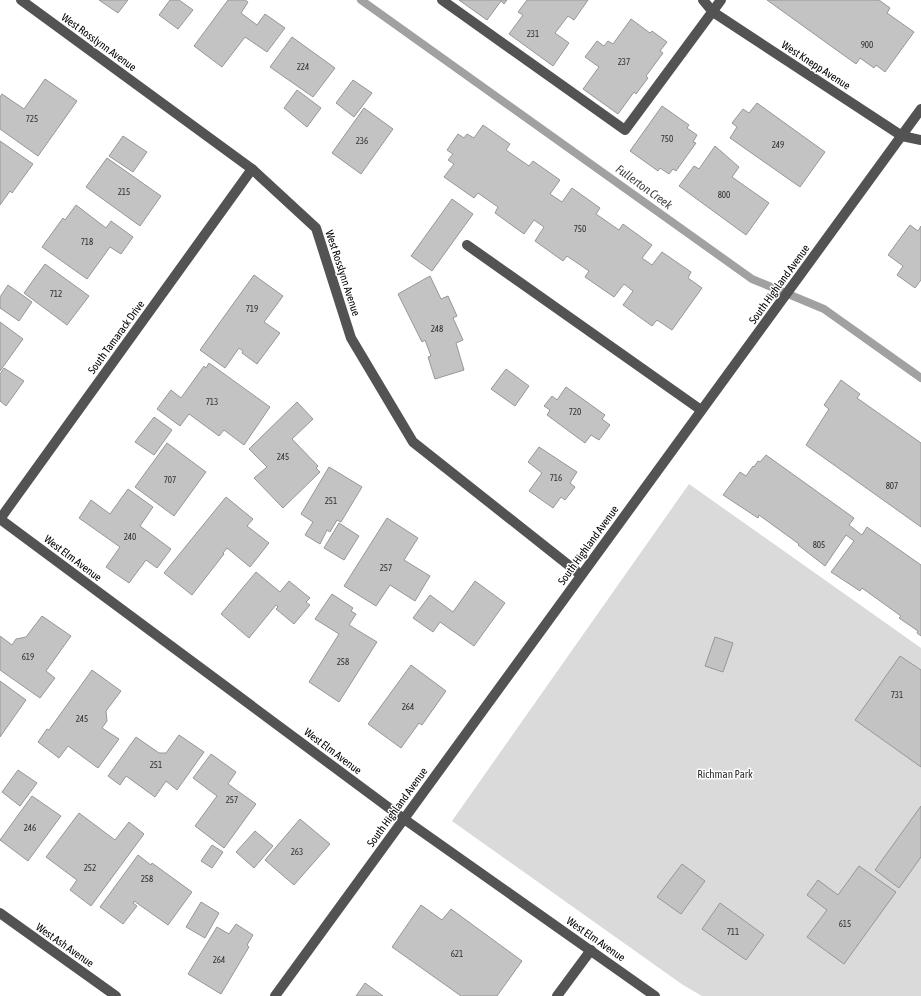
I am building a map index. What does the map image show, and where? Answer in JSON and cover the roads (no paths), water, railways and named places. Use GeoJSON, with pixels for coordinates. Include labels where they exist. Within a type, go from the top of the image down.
{"type":"FeatureCollection","features":[{"type":"Feature","properties":{"kind":"street","name":"West Rosslynn Avenue"},"geometry":{"type":"LineString","coordinates":[[21,0],[252,169],[316,228],[351,338],[413,442],[581,575]]}},
{"type":"Feature","properties":{"kind":"street"},"geometry":{"type":"LineString","coordinates":[[442,0],[625,130],[721,0]]}},
{"type":"Feature","properties":{"kind":"street","name":"West Knepp Avenue"},"geometry":{"type":"LineString","coordinates":[[703,0],[713,12],[902,136],[921,140]]}},
{"type":"Feature","properties":{"kind":"street","name":"South Highland Avenue"},"geometry":{"type":"LineString","coordinates":[[275,996],[921,109]]}},
{"type":"Feature","properties":{"kind":"street","name":"South Tamarack Drive"},"geometry":{"type":"LineString","coordinates":[[0,519],[252,169]]}},
{"type":"Feature","properties":{"kind":"street"},"geometry":{"type":"LineString","coordinates":[[467,245],[701,410]]}},
{"type":"Feature","properties":{"kind":"street","name":"West Elm Avenue"},"geometry":{"type":"LineString","coordinates":[[0,519],[404,819],[655,996]]}},
{"type":"Feature","properties":{"kind":"street","name":"West Ash Avenue"},"geometry":{"type":"LineString","coordinates":[[0,913],[116,996]]}},
{"type":"Feature","properties":{"kind":"street"},"geometry":{"type":"LineString","coordinates":[[557,996],[591,950]]}},
{"type":"Feature","properties":{"kind":"waterway","name":"Fullerton Creek"},"geometry":{"type":"LineString","coordinates":[[361,0],[752,279],[824,309],[921,378]]}},
{"type":"Feature","properties":{"kind":"park label","name":"Richman Park"},"geometry":{"type":"Point","coordinates":[725,774]}}]}
